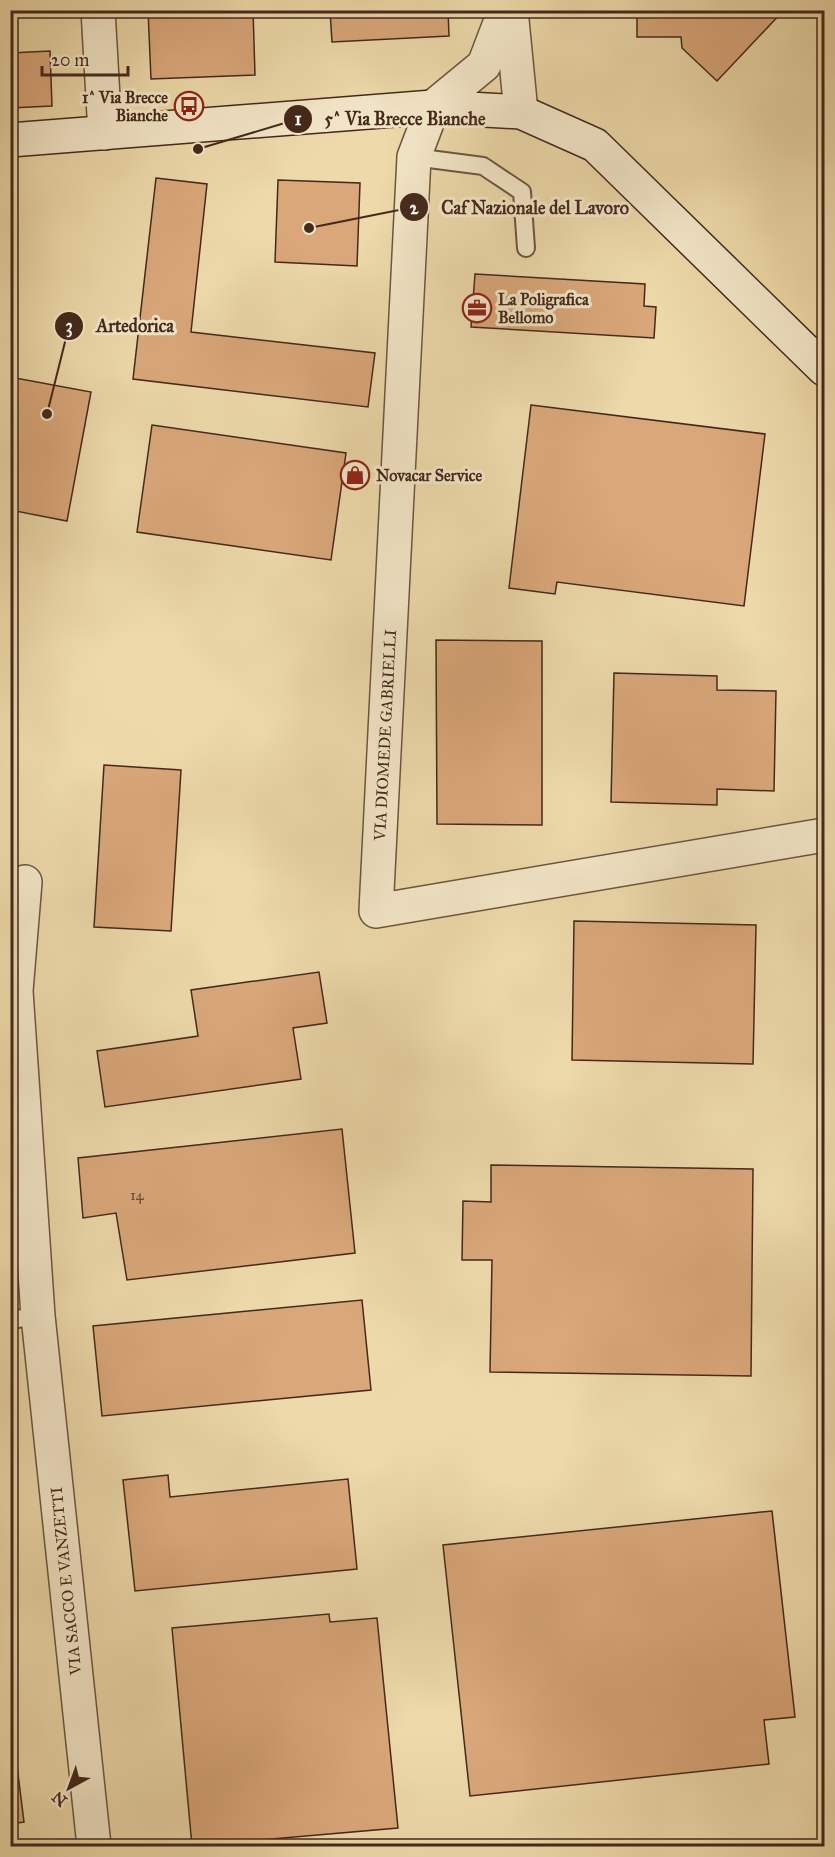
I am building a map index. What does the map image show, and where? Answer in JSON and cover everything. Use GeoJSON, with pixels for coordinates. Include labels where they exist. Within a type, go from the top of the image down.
{"type":"FeatureCollection","features":[{"type":"Feature","properties":{"kind":"street"},"geometry":{"type":"LineString","coordinates":[[98,10],[105,133]]}},
{"type":"Feature","properties":{"kind":"street"},"geometry":{"type":"LineString","coordinates":[[433,107],[484,65],[505,10]]}},
{"type":"Feature","properties":{"kind":"street"},"geometry":{"type":"LineString","coordinates":[[511,10],[522,112]]}},
{"type":"Feature","properties":{"kind":"street"},"geometry":{"type":"LineString","coordinates":[[10,140],[433,107],[522,112],[595,145],[825,369]]}},
{"type":"Feature","properties":{"kind":"street","name":"VIA DIOMEDE GABRIELLI"},"geometry":{"type":"LineString","coordinates":[[433,107],[414,157],[376,911],[825,835]]}},
{"type":"Feature","properties":{"kind":"street","name":"VIA SACCO E VANZETTI"},"geometry":{"type":"LineString","coordinates":[[25,882],[15,935],[24,1318],[94,1846]]}},
{"type":"Feature","properties":{"kind":"lane"},"geometry":{"type":"LineString","coordinates":[[414,157],[483,166],[522,192],[526,248]]}},
{"type":"Feature","properties":{"kind":"building"},"geometry":{"type":"Polygon","coordinates":[[[148,10],[253,10],[255,75],[151,79],[148,10]]]}},
{"type":"Feature","properties":{"kind":"building"},"geometry":{"type":"Polygon","coordinates":[[[330,10],[448,10],[449,36],[332,42],[330,10]]]}},
{"type":"Feature","properties":{"kind":"building"},"geometry":{"type":"Polygon","coordinates":[[[637,10],[784,10],[717,81],[682,48],[681,37],[637,37],[637,10]]]}},
{"type":"Feature","properties":{"kind":"building"},"geometry":{"type":"Polygon","coordinates":[[[50,51],[52,106],[10,108],[10,53],[50,51]]]}},
{"type":"Feature","properties":{"kind":"building"},"geometry":{"type":"Polygon","coordinates":[[[156,178],[207,184],[191,332],[375,353],[368,407],[133,379],[156,178]]]}},
{"type":"Feature","properties":{"kind":"building"},"geometry":{"type":"Polygon","coordinates":[[[278,180],[360,183],[357,266],[275,262],[278,180]]]}},
{"type":"Feature","properties":{"kind":"building"},"geometry":{"type":"Polygon","coordinates":[[[475,274],[645,284],[644,306],[656,307],[654,338],[471,327],[475,274]]]}},
{"type":"Feature","properties":{"kind":"building"},"geometry":{"type":"Polygon","coordinates":[[[10,377],[91,392],[67,521],[10,510],[10,377]]]}},
{"type":"Feature","properties":{"kind":"building"},"geometry":{"type":"Polygon","coordinates":[[[531,405],[765,434],[744,606],[557,582],[555,594],[509,588],[531,405]]]}},
{"type":"Feature","properties":{"kind":"building"},"geometry":{"type":"Polygon","coordinates":[[[152,425],[346,453],[331,560],[137,532],[152,425]]]}},
{"type":"Feature","properties":{"kind":"building"},"geometry":{"type":"Polygon","coordinates":[[[436,640],[542,641],[542,825],[437,824],[436,640]]]}},
{"type":"Feature","properties":{"kind":"building"},"geometry":{"type":"Polygon","coordinates":[[[614,673],[717,676],[717,690],[776,691],[774,791],[717,789],[717,805],[611,802],[614,673]]]}},
{"type":"Feature","properties":{"kind":"building"},"geometry":{"type":"Polygon","coordinates":[[[104,765],[181,770],[171,931],[94,927],[104,765]]]}},
{"type":"Feature","properties":{"kind":"building"},"geometry":{"type":"Polygon","coordinates":[[[574,921],[756,925],[753,1064],[572,1060],[574,921]]]}},
{"type":"Feature","properties":{"kind":"building"},"geometry":{"type":"Polygon","coordinates":[[[319,972],[327,1023],[293,1028],[301,1079],[105,1107],[97,1051],[198,1036],[191,990],[319,972]]]}},
{"type":"Feature","properties":{"kind":"building"},"geometry":{"type":"Polygon","coordinates":[[[342,1129],[355,1253],[127,1280],[116,1213],[83,1218],[78,1158],[342,1129]]]}},
{"type":"Feature","properties":{"kind":"building"},"geometry":{"type":"Polygon","coordinates":[[[491,1165],[753,1169],[751,1376],[490,1372],[492,1260],[462,1260],[463,1201],[491,1202],[491,1165]]]}},
{"type":"Feature","properties":{"kind":"building"},"geometry":{"type":"Polygon","coordinates":[[[362,1300],[371,1390],[102,1416],[93,1326],[362,1300]]]}},
{"type":"Feature","properties":{"kind":"building"},"geometry":{"type":"Polygon","coordinates":[[[168,1475],[170,1497],[348,1479],[357,1569],[135,1591],[123,1480],[168,1475]]]}},
{"type":"Feature","properties":{"kind":"building"},"geometry":{"type":"Polygon","coordinates":[[[772,1511],[795,1717],[764,1720],[769,1764],[470,1796],[443,1545],[772,1511]]]}},
{"type":"Feature","properties":{"kind":"building"},"geometry":{"type":"Polygon","coordinates":[[[329,1614],[330,1622],[377,1618],[398,1828],[192,1846],[172,1628],[329,1614]]]}},
{"type":"Feature","properties":{"kind":"building"},"geometry":{"type":"Polygon","coordinates":[[[17,1766],[24,1822],[10,1824],[10,1767],[17,1766]]]}},
{"type":"Feature","properties":{"kind":"place","name":"1^ Via Brecce Bianche"},"geometry":{"type":"Point","coordinates":[189,106]}},
{"type":"Feature","properties":{"kind":"place","name":"5^ Via Brecce Bianche"},"geometry":{"type":"Point","coordinates":[198,149]}},
{"type":"Feature","properties":{"kind":"place","name":"Caf Nazionale del Lavoro"},"geometry":{"type":"Point","coordinates":[309,228]}},
{"type":"Feature","properties":{"kind":"place","name":"La Poligrafica Bellomo"},"geometry":{"type":"Point","coordinates":[477,308]}},
{"type":"Feature","properties":{"kind":"place","name":"Artedorica"},"geometry":{"type":"Point","coordinates":[47,414]}},
{"type":"Feature","properties":{"kind":"place","name":"Novacar Service"},"geometry":{"type":"Point","coordinates":[355,475]}}]}
